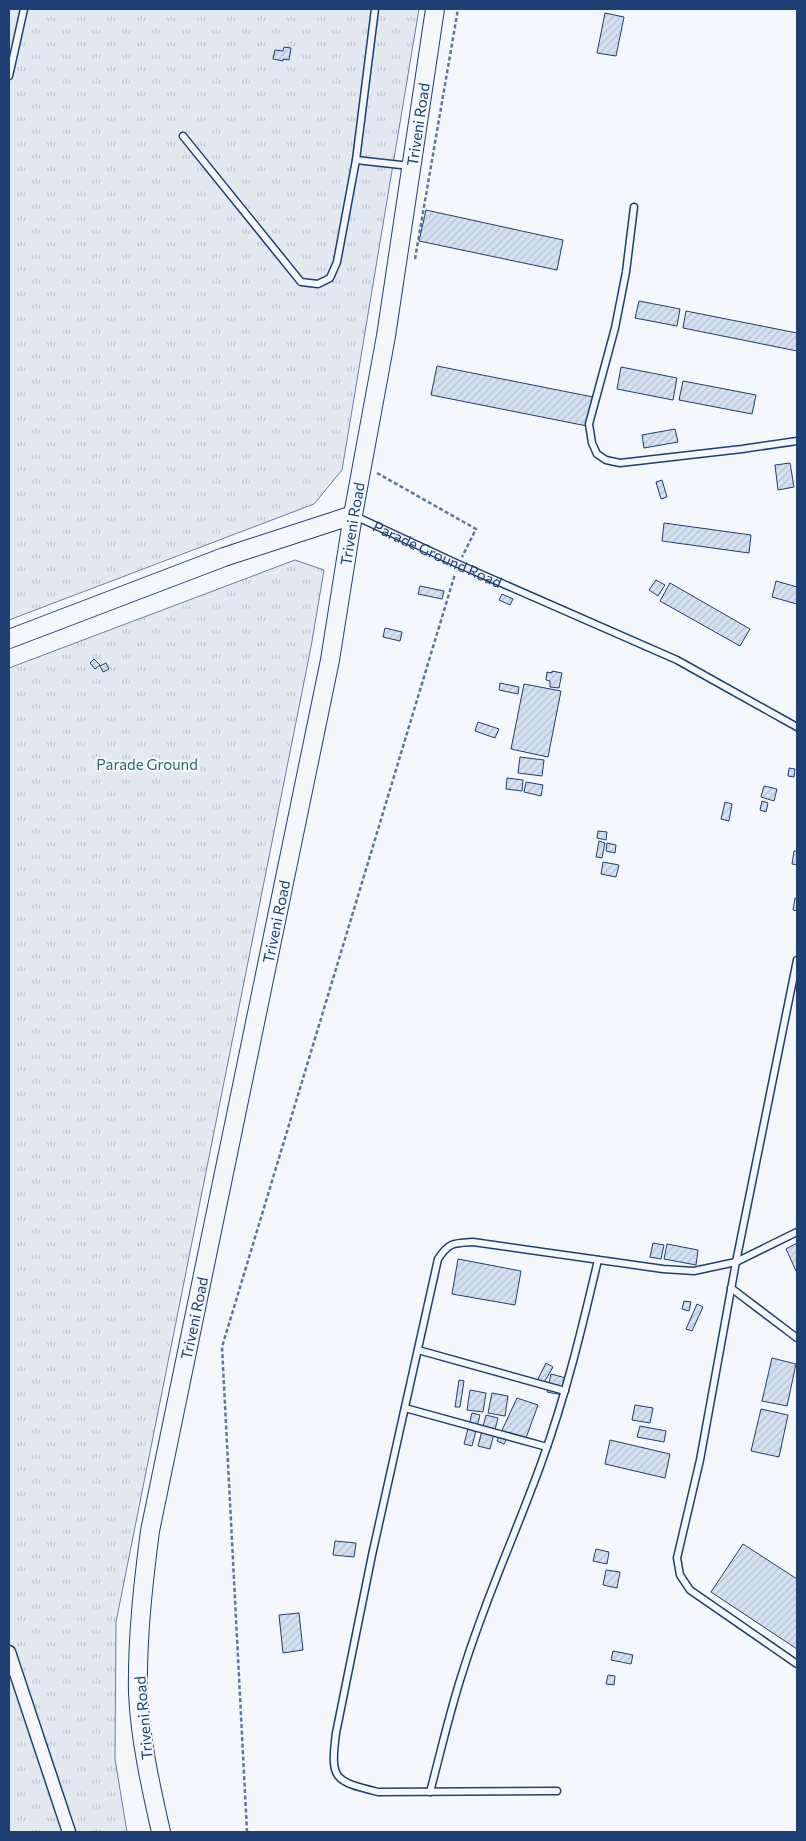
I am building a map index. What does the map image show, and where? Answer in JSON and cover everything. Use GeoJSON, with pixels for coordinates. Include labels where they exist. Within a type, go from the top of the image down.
{"type":"FeatureCollection","features":[{"type":"Feature","properties":{"kind":"main road","name":"Triveni Road"},"geometry":{"type":"LineString","coordinates":[[161,1832],[148,1777],[138,1695],[140,1615],[150,1530],[330,660],[386,336],[434,9]]}},
{"type":"Feature","properties":{"kind":"main road"},"geometry":{"type":"LineString","coordinates":[[9,639],[224,557],[354,515]]}},
{"type":"Feature","properties":{"kind":"street"},"geometry":{"type":"LineString","coordinates":[[9,1652],[69,1832]]}},
{"type":"Feature","properties":{"kind":"lane"},"geometry":{"type":"LineString","coordinates":[[9,76],[24,9]]}},
{"type":"Feature","properties":{"kind":"lane"},"geometry":{"type":"LineString","coordinates":[[183,136],[302,282],[318,284],[330,278],[337,262],[356,160],[375,9]]}},
{"type":"Feature","properties":{"kind":"lane"},"geometry":{"type":"LineString","coordinates":[[356,160],[411,166]]}},
{"type":"Feature","properties":{"kind":"lane"},"geometry":{"type":"LineString","coordinates":[[634,207],[626,272],[614,328],[589,424],[592,443],[597,454],[606,460],[620,463],[742,450],[797,441]]}},
{"type":"Feature","properties":{"kind":"lane","name":"Parade Ground Road"},"geometry":{"type":"LineString","coordinates":[[354,515],[458,564],[677,660],[797,727]]}},
{"type":"Feature","properties":{"kind":"lane"},"geometry":{"type":"LineString","coordinates":[[797,960],[736,1262],[700,1460],[677,1558],[680,1575],[690,1590],[797,1664]]}},
{"type":"Feature","properties":{"kind":"lane"},"geometry":{"type":"LineString","coordinates":[[557,1791],[378,1792],[342,1781],[335,1773],[332,1760],[372,1555],[438,1259],[445,1248],[454,1243],[473,1242],[662,1269],[694,1271],[736,1262],[797,1232]]}},
{"type":"Feature","properties":{"kind":"lane"},"geometry":{"type":"LineString","coordinates":[[430,1792],[463,1671],[547,1447],[565,1391],[584,1323],[598,1260]]}},
{"type":"Feature","properties":{"kind":"lane"},"geometry":{"type":"LineString","coordinates":[[731,1288],[797,1338]]}},
{"type":"Feature","properties":{"kind":"lane"},"geometry":{"type":"LineString","coordinates":[[418,1350],[565,1391]]}},
{"type":"Feature","properties":{"kind":"lane"},"geometry":{"type":"LineString","coordinates":[[405,1408],[547,1447]]}},
{"type":"Feature","properties":{"kind":"path"},"geometry":{"type":"LineString","coordinates":[[414,261],[458,9]]}},
{"type":"Feature","properties":{"kind":"path"},"geometry":{"type":"LineString","coordinates":[[247,1832],[222,1347],[458,564],[476,530],[377,474],[379,465]]}},
{"type":"Feature","properties":{"kind":"green space"},"geometry":{"type":"Polygon","coordinates":[[[9,9],[419,9],[342,470],[314,504],[9,620],[9,9]]]}},
{"type":"Feature","properties":{"kind":"green space","name":"Parade Ground"},"geometry":{"type":"Polygon","coordinates":[[[295,560],[324,570],[311,647],[116,1622],[115,1759],[127,1832],[9,1832],[9,668],[295,560]]]}},
{"type":"Feature","properties":{"kind":"building"},"geometry":{"type":"Polygon","coordinates":[[[605,13],[624,17],[616,56],[597,53],[605,13]]]}},
{"type":"Feature","properties":{"kind":"building"},"geometry":{"type":"Polygon","coordinates":[[[284,47],[291,48],[289,60],[273,59],[275,50],[283,51],[284,47]]]}},
{"type":"Feature","properties":{"kind":"building"},"geometry":{"type":"Polygon","coordinates":[[[426,210],[563,240],[557,270],[419,241],[426,210]]]}},
{"type":"Feature","properties":{"kind":"building"},"geometry":{"type":"Polygon","coordinates":[[[639,301],[680,309],[677,326],[635,318],[639,301]]]}},
{"type":"Feature","properties":{"kind":"building"},"geometry":{"type":"Polygon","coordinates":[[[686,311],[797,333],[797,351],[683,328],[686,311]]]}},
{"type":"Feature","properties":{"kind":"building"},"geometry":{"type":"Polygon","coordinates":[[[437,366],[593,397],[587,426],[431,395],[437,366]]]}},
{"type":"Feature","properties":{"kind":"building"},"geometry":{"type":"Polygon","coordinates":[[[621,367],[677,378],[673,400],[617,389],[621,367]]]}},
{"type":"Feature","properties":{"kind":"building"},"geometry":{"type":"Polygon","coordinates":[[[683,381],[756,395],[752,414],[679,400],[683,381]]]}},
{"type":"Feature","properties":{"kind":"building"},"geometry":{"type":"Polygon","coordinates":[[[675,429],[678,442],[644,448],[642,435],[675,429]]]}},
{"type":"Feature","properties":{"kind":"building"},"geometry":{"type":"Polygon","coordinates":[[[790,463],[794,487],[778,490],[775,465],[790,463]]]}},
{"type":"Feature","properties":{"kind":"building"},"geometry":{"type":"Polygon","coordinates":[[[662,480],[667,497],[661,499],[656,482],[662,480]]]}},
{"type":"Feature","properties":{"kind":"building"},"geometry":{"type":"Polygon","coordinates":[[[664,523],[751,535],[749,553],[662,541],[664,523]]]}},
{"type":"Feature","properties":{"kind":"building"},"geometry":{"type":"Polygon","coordinates":[[[656,580],[665,585],[658,596],[649,590],[656,580]]]}},
{"type":"Feature","properties":{"kind":"building"},"geometry":{"type":"Polygon","coordinates":[[[776,581],[797,587],[797,604],[772,597],[776,581]]]}},
{"type":"Feature","properties":{"kind":"building"},"geometry":{"type":"Polygon","coordinates":[[[670,583],[750,629],[740,646],[660,601],[670,583]]]}},
{"type":"Feature","properties":{"kind":"building"},"geometry":{"type":"Polygon","coordinates":[[[420,586],[444,591],[442,599],[418,594],[420,586]]]}},
{"type":"Feature","properties":{"kind":"building"},"geometry":{"type":"Polygon","coordinates":[[[502,594],[513,599],[510,605],[499,600],[502,594]]]}},
{"type":"Feature","properties":{"kind":"building"},"geometry":{"type":"Polygon","coordinates":[[[385,628],[402,632],[400,641],[383,637],[385,628]]]}},
{"type":"Feature","properties":{"kind":"building"},"geometry":{"type":"Polygon","coordinates":[[[94,659],[100,665],[95,669],[90,663],[94,659]]]}},
{"type":"Feature","properties":{"kind":"building"},"geometry":{"type":"Polygon","coordinates":[[[106,663],[109,669],[103,672],[100,666],[106,663]]]}},
{"type":"Feature","properties":{"kind":"building"},"geometry":{"type":"Polygon","coordinates":[[[552,671],[562,673],[559,688],[550,687],[550,681],[546,680],[547,672],[552,673],[552,671]]]}},
{"type":"Feature","properties":{"kind":"building"},"geometry":{"type":"Polygon","coordinates":[[[500,683],[519,687],[518,694],[499,690],[500,683]]]}},
{"type":"Feature","properties":{"kind":"building"},"geometry":{"type":"Polygon","coordinates":[[[524,684],[561,691],[548,757],[511,749],[524,684]]]}},
{"type":"Feature","properties":{"kind":"building"},"geometry":{"type":"Polygon","coordinates":[[[478,722],[499,729],[495,738],[475,731],[478,722]]]}},
{"type":"Feature","properties":{"kind":"building"},"geometry":{"type":"Polygon","coordinates":[[[520,757],[544,760],[542,776],[518,773],[520,757]]]}},
{"type":"Feature","properties":{"kind":"building"},"geometry":{"type":"Polygon","coordinates":[[[789,768],[795,769],[794,777],[788,776],[789,768]]]}},
{"type":"Feature","properties":{"kind":"building"},"geometry":{"type":"Polygon","coordinates":[[[507,778],[523,780],[522,791],[506,789],[507,778]]]}},
{"type":"Feature","properties":{"kind":"building"},"geometry":{"type":"Polygon","coordinates":[[[526,782],[543,785],[541,796],[524,792],[526,782]]]}},
{"type":"Feature","properties":{"kind":"building"},"geometry":{"type":"Polygon","coordinates":[[[764,786],[777,789],[774,801],[761,797],[764,786]]]}},
{"type":"Feature","properties":{"kind":"building"},"geometry":{"type":"Polygon","coordinates":[[[762,801],[768,803],[766,812],[760,810],[762,801]]]}},
{"type":"Feature","properties":{"kind":"building"},"geometry":{"type":"Polygon","coordinates":[[[725,802],[732,804],[729,821],[721,819],[725,802]]]}},
{"type":"Feature","properties":{"kind":"building"},"geometry":{"type":"Polygon","coordinates":[[[598,831],[607,832],[606,840],[597,838],[598,831]]]}},
{"type":"Feature","properties":{"kind":"building"},"geometry":{"type":"Polygon","coordinates":[[[599,841],[605,843],[602,858],[596,857],[599,841]]]}},
{"type":"Feature","properties":{"kind":"building"},"geometry":{"type":"Polygon","coordinates":[[[607,843],[616,845],[615,853],[606,851],[607,843]]]}},
{"type":"Feature","properties":{"kind":"building"},"geometry":{"type":"Polygon","coordinates":[[[794,851],[797,851],[797,865],[792,864],[794,851]]]}},
{"type":"Feature","properties":{"kind":"building"},"geometry":{"type":"Polygon","coordinates":[[[603,862],[619,865],[616,877],[601,874],[603,862]]]}},
{"type":"Feature","properties":{"kind":"building"},"geometry":{"type":"Polygon","coordinates":[[[795,898],[797,899],[797,911],[793,910],[795,898]]]}},
{"type":"Feature","properties":{"kind":"building"},"geometry":{"type":"Polygon","coordinates":[[[653,1243],[664,1245],[661,1259],[650,1257],[653,1243]]]}},
{"type":"Feature","properties":{"kind":"building"},"geometry":{"type":"Polygon","coordinates":[[[797,1243],[797,1273],[786,1249],[797,1243]]]}},
{"type":"Feature","properties":{"kind":"building"},"geometry":{"type":"Polygon","coordinates":[[[667,1244],[698,1250],[696,1265],[664,1259],[667,1244]]]}},
{"type":"Feature","properties":{"kind":"building"},"geometry":{"type":"Polygon","coordinates":[[[458,1259],[521,1271],[515,1305],[452,1294],[458,1259]]]}},
{"type":"Feature","properties":{"kind":"building"},"geometry":{"type":"Polygon","coordinates":[[[684,1301],[691,1302],[689,1311],[682,1309],[684,1301]]]}},
{"type":"Feature","properties":{"kind":"building"},"geometry":{"type":"Polygon","coordinates":[[[697,1304],[703,1307],[692,1331],[686,1329],[697,1304]]]}},
{"type":"Feature","properties":{"kind":"building"},"geometry":{"type":"Polygon","coordinates":[[[772,1358],[796,1364],[787,1406],[762,1401],[772,1358]]]}},
{"type":"Feature","properties":{"kind":"building"},"geometry":{"type":"Polygon","coordinates":[[[546,1363],[553,1367],[542,1386],[536,1383],[546,1363]]]}},
{"type":"Feature","properties":{"kind":"building"},"geometry":{"type":"Polygon","coordinates":[[[551,1374],[566,1378],[563,1395],[547,1392],[551,1374]]]}},
{"type":"Feature","properties":{"kind":"building"},"geometry":{"type":"Polygon","coordinates":[[[459,1380],[464,1381],[460,1407],[455,1407],[459,1380]]]}},
{"type":"Feature","properties":{"kind":"building"},"geometry":{"type":"Polygon","coordinates":[[[470,1390],[486,1393],[483,1412],[467,1410],[470,1390]]]}},
{"type":"Feature","properties":{"kind":"building"},"geometry":{"type":"Polygon","coordinates":[[[492,1393],[508,1396],[505,1416],[488,1413],[492,1393]]]}},
{"type":"Feature","properties":{"kind":"building"},"geometry":{"type":"Polygon","coordinates":[[[517,1398],[538,1405],[526,1438],[510,1433],[504,1444],[497,1441],[517,1398]]]}},
{"type":"Feature","properties":{"kind":"building"},"geometry":{"type":"Polygon","coordinates":[[[635,1405],[653,1408],[650,1423],[632,1420],[635,1405]]]}},
{"type":"Feature","properties":{"kind":"building"},"geometry":{"type":"Polygon","coordinates":[[[761,1409],[788,1415],[779,1457],[751,1451],[761,1409]]]}},
{"type":"Feature","properties":{"kind":"building"},"geometry":{"type":"Polygon","coordinates":[[[472,1413],[480,1415],[472,1446],[464,1444],[472,1413]]]}},
{"type":"Feature","properties":{"kind":"building"},"geometry":{"type":"Polygon","coordinates":[[[486,1415],[498,1418],[490,1449],[478,1446],[486,1415]]]}},
{"type":"Feature","properties":{"kind":"building"},"geometry":{"type":"Polygon","coordinates":[[[640,1426],[666,1431],[664,1442],[637,1437],[640,1426]]]}},
{"type":"Feature","properties":{"kind":"building"},"geometry":{"type":"Polygon","coordinates":[[[610,1440],[670,1454],[665,1478],[605,1464],[610,1440]]]}},
{"type":"Feature","properties":{"kind":"building"},"geometry":{"type":"Polygon","coordinates":[[[335,1541],[356,1543],[354,1557],[333,1555],[335,1541]]]}},
{"type":"Feature","properties":{"kind":"building"},"geometry":{"type":"Polygon","coordinates":[[[743,1544],[797,1579],[797,1649],[711,1592],[743,1544]]]}},
{"type":"Feature","properties":{"kind":"building"},"geometry":{"type":"Polygon","coordinates":[[[596,1549],[609,1552],[607,1564],[593,1561],[596,1549]]]}},
{"type":"Feature","properties":{"kind":"building"},"geometry":{"type":"Polygon","coordinates":[[[606,1570],[620,1572],[617,1588],[603,1585],[606,1570]]]}},
{"type":"Feature","properties":{"kind":"building"},"geometry":{"type":"Polygon","coordinates":[[[299,1613],[303,1650],[283,1653],[279,1615],[299,1613]]]}},
{"type":"Feature","properties":{"kind":"building"},"geometry":{"type":"Polygon","coordinates":[[[613,1651],[633,1655],[631,1664],[611,1660],[613,1651]]]}},
{"type":"Feature","properties":{"kind":"building"},"geometry":{"type":"Polygon","coordinates":[[[608,1675],[615,1676],[614,1685],[606,1684],[608,1675]]]}}]}
